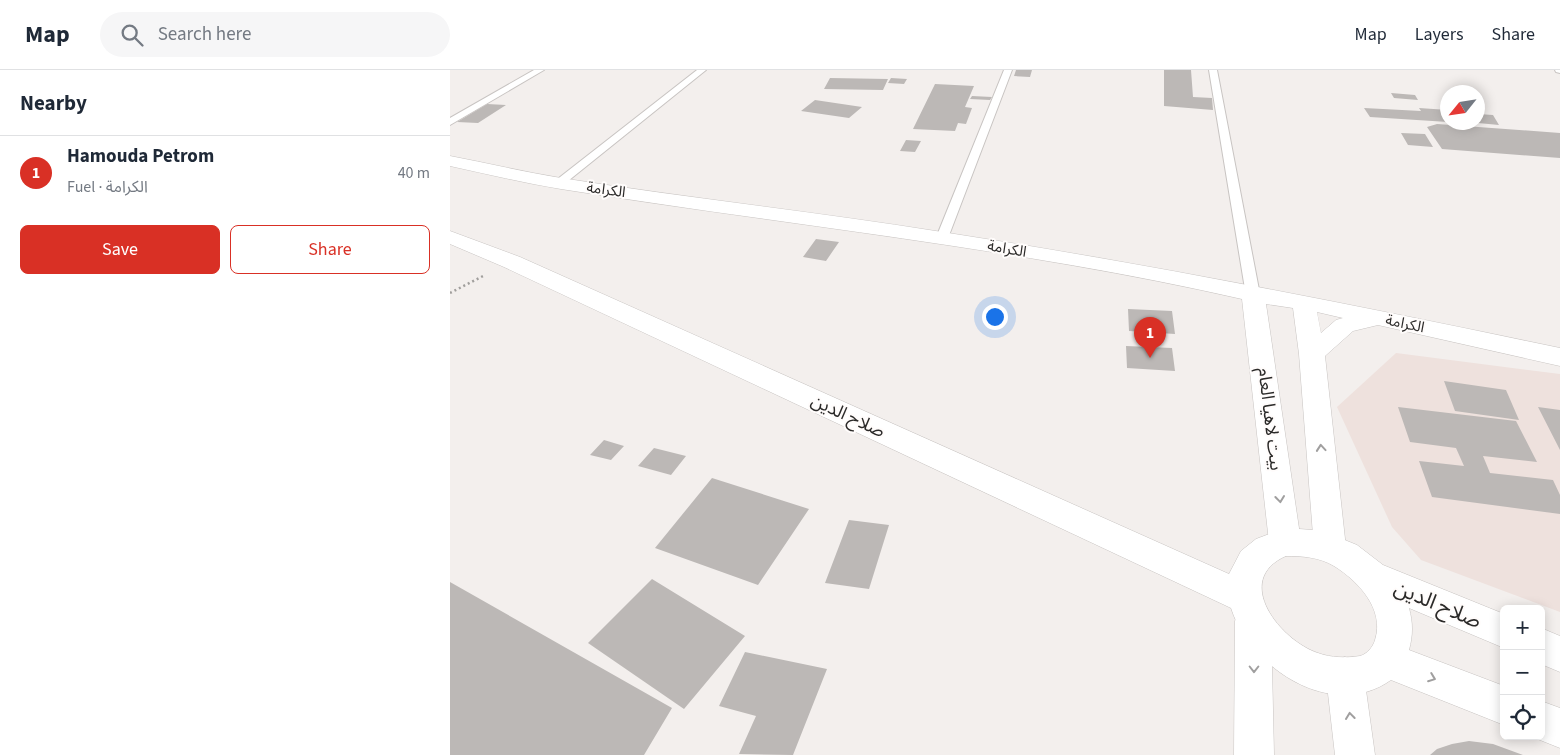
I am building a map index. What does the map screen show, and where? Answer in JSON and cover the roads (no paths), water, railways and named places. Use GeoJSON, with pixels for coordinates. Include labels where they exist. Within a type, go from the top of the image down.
{"type":"FeatureCollection","features":[{"type":"Feature","properties":{"kind":"main road","name":"الكرامة"},"geometry":{"type":"LineString","coordinates":[[450,161],[559,183],[942,238],[1191,281],[1253,295],[1304,302],[1560,357]]}},
{"type":"Feature","properties":{"kind":"main road","name":"صلاح الدين"},"geometry":{"type":"LineString","coordinates":[[450,236],[512,262],[1249,609]]}},
{"type":"Feature","properties":{"kind":"main road"},"geometry":{"type":"LineString","coordinates":[[1191,281],[1234,311],[1261,347]]}},
{"type":"Feature","properties":{"kind":"main road","name":"بيت لاهيا العام"},"geometry":{"type":"LineString","coordinates":[[1253,295],[1286,542]]}},
{"type":"Feature","properties":{"kind":"main road"},"geometry":{"type":"LineString","coordinates":[[1304,302],[1312,354],[1330,548]]}},
{"type":"Feature","properties":{"kind":"main road"},"geometry":{"type":"LineString","coordinates":[[1312,354],[1345,325],[1379,318]]}},
{"type":"Feature","properties":{"kind":"main road"},"geometry":{"type":"LineString","coordinates":[[1249,609],[1269,642],[1292,661],[1318,672],[1345,676],[1369,673],[1386,660],[1395,641],[1396,619],[1387,597],[1372,576],[1353,560],[1330,548],[1307,542],[1286,542],[1267,549],[1253,561],[1245,578],[1249,609],[1254,755]]}},
{"type":"Feature","properties":{"kind":"main road","name":"صلاح الدين"},"geometry":{"type":"LineString","coordinates":[[1372,576],[1500,629]]}},
{"type":"Feature","properties":{"kind":"main road"},"geometry":{"type":"LineString","coordinates":[[1545,648],[1560,654]]}},
{"type":"Feature","properties":{"kind":"main road"},"geometry":{"type":"LineString","coordinates":[[1386,660],[1500,704]]}},
{"type":"Feature","properties":{"kind":"main road"},"geometry":{"type":"LineString","coordinates":[[1345,676],[1355,755]]}},
{"type":"Feature","properties":{"kind":"main road"},"geometry":{"type":"LineString","coordinates":[[1545,722],[1560,728]]}},
{"type":"Feature","properties":{"kind":"lane"},"geometry":{"type":"LineString","coordinates":[[450,122],[540,70]]}},
{"type":"Feature","properties":{"kind":"lane"},"geometry":{"type":"LineString","coordinates":[[559,183],[702,70]]}},
{"type":"Feature","properties":{"kind":"lane"},"geometry":{"type":"LineString","coordinates":[[942,238],[1008,70]]}},
{"type":"Feature","properties":{"kind":"lane"},"geometry":{"type":"LineString","coordinates":[[1213,70],[1253,295]]}},
{"type":"Feature","properties":{"kind":"place","name":"Hamouda Petrom"},"geometry":{"type":"Point","coordinates":[1150,358]}}]}
